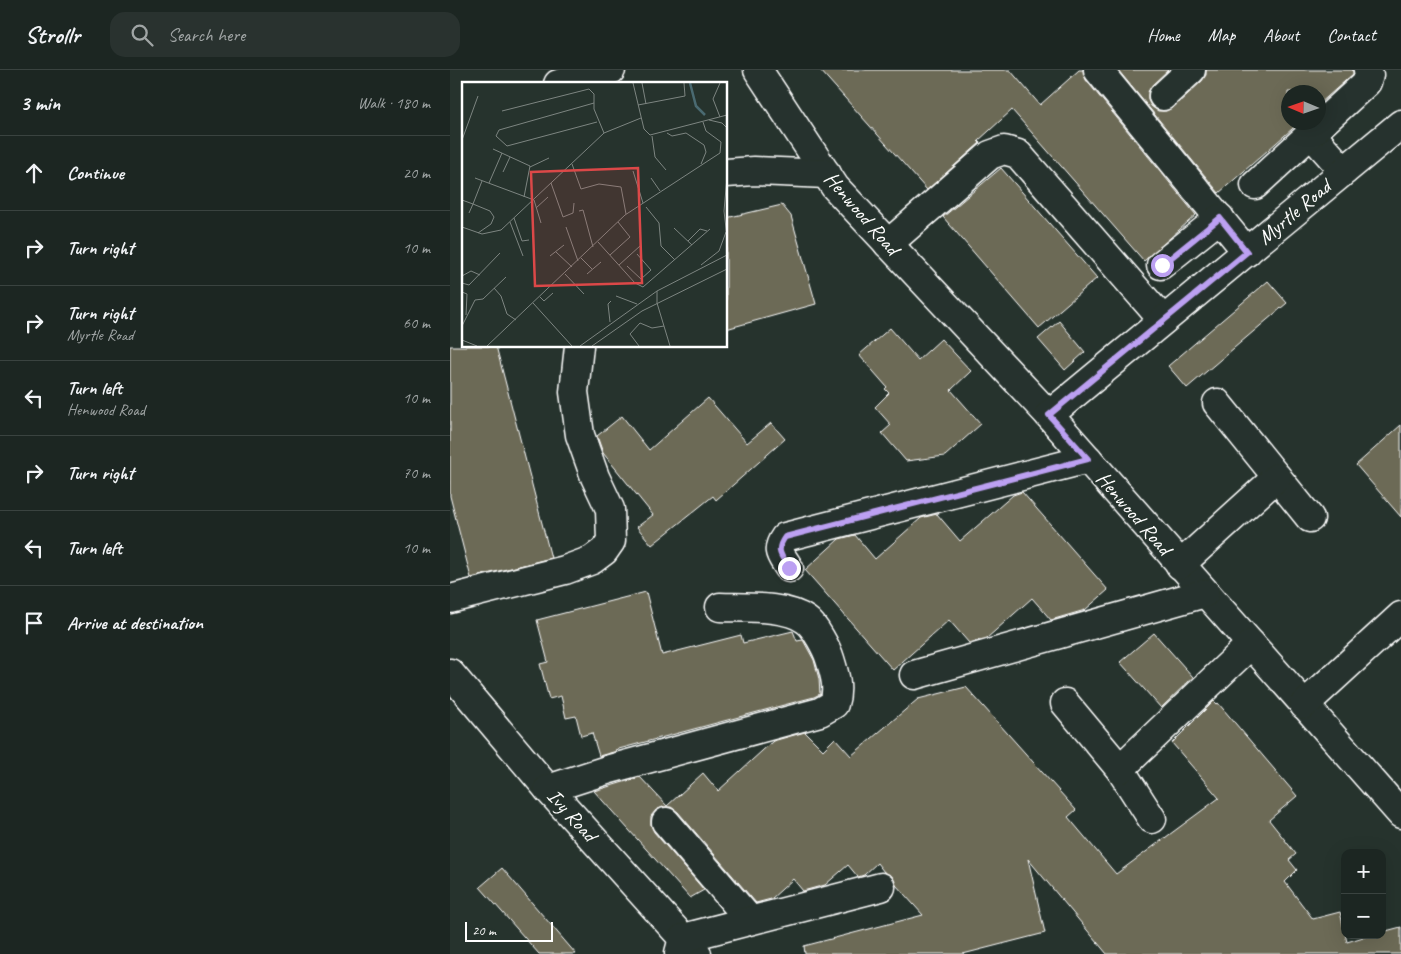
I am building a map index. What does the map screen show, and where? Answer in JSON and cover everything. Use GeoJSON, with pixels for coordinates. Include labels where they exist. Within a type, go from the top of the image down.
{"type":"FeatureCollection","features":[{"type":"Feature","properties":{"kind":"street"},"geometry":{"type":"LineString","coordinates":[[566,82],[611,70]]}},
{"type":"Feature","properties":{"kind":"street","name":"Henwood Road"},"geometry":{"type":"LineString","coordinates":[[758,70],[835,187],[1049,415],[1401,814]]}},
{"type":"Feature","properties":{"kind":"street"},"geometry":{"type":"LineString","coordinates":[[1098,70],[1247,252]]}},
{"type":"Feature","properties":{"kind":"street"},"geometry":{"type":"LineString","coordinates":[[1162,96],[1191,70]]}},
{"type":"Feature","properties":{"kind":"street"},"geometry":{"type":"LineString","coordinates":[[1255,185],[1366,82],[1369,75],[1368,70]]}},
{"type":"Feature","properties":{"kind":"street","name":"Myrtle Road"},"geometry":{"type":"LineString","coordinates":[[1049,415],[1401,124]]}},
{"type":"Feature","properties":{"kind":"street"},"geometry":{"type":"LineString","coordinates":[[1311,134],[1344,171]]}},
{"type":"Feature","properties":{"kind":"street"},"geometry":{"type":"LineString","coordinates":[[888,244],[990,155],[1004,150],[1018,154],[1164,320]]}},
{"type":"Feature","properties":{"kind":"street"},"geometry":{"type":"LineString","coordinates":[[728,173],[827,174]]}},
{"type":"Feature","properties":{"kind":"street"},"geometry":{"type":"LineString","coordinates":[[1162,265],[1220,218]]}},
{"type":"Feature","properties":{"kind":"street"},"geometry":{"type":"LineString","coordinates":[[450,599],[564,570],[592,560],[604,551],[611,541],[610,509],[595,477],[580,436],[574,392],[579,348]]}},
{"type":"Feature","properties":{"kind":"street"},"geometry":{"type":"LineString","coordinates":[[1217,403],[1310,518]]}},
{"type":"Feature","properties":{"kind":"street"},"geometry":{"type":"LineString","coordinates":[[789,568],[779,552],[780,544],[785,537],[1088,459]]}},
{"type":"Feature","properties":{"kind":"street"},"geometry":{"type":"LineString","coordinates":[[1180,565],[1277,477]]}},
{"type":"Feature","properties":{"kind":"street"},"geometry":{"type":"LineString","coordinates":[[914,675],[1205,593]]}},
{"type":"Feature","properties":{"kind":"street"},"geometry":{"type":"LineString","coordinates":[[548,788],[610,769],[820,712],[834,704],[837,694],[836,677],[828,654],[808,620],[782,610],[720,607]]}},
{"type":"Feature","properties":{"kind":"street"},"geometry":{"type":"LineString","coordinates":[[1304,704],[1401,616]]}},
{"type":"Feature","properties":{"kind":"street"},"geometry":{"type":"LineString","coordinates":[[1120,768],[1250,644]]}},
{"type":"Feature","properties":{"kind":"street","name":"Ivy Road"},"geometry":{"type":"LineString","coordinates":[[450,673],[686,949]]}},
{"type":"Feature","properties":{"kind":"street"},"geometry":{"type":"LineString","coordinates":[[1065,703],[1120,768],[1152,819]]}},
{"type":"Feature","properties":{"kind":"street"},"geometry":{"type":"LineString","coordinates":[[666,822],[750,920]]}},
{"type":"Feature","properties":{"kind":"street"},"geometry":{"type":"LineString","coordinates":[[686,949],[750,920],[881,887]]}},
{"type":"Feature","properties":{"kind":"building"},"geometry":{"type":"Polygon","coordinates":[[[820,70],[1010,70],[1040,105],[1079,70],[1083,70],[1086,80],[1196,215],[1144,261],[1012,110],[978,141],[980,143],[927,190],[820,70]]]}},
{"type":"Feature","properties":{"kind":"building"},"geometry":{"type":"Polygon","coordinates":[[[1118,70],[1168,70],[1152,85],[1148,92],[1148,100],[1151,106],[1158,111],[1166,111],[1174,107],[1202,81],[1206,75],[1206,70],[1353,70],[1353,74],[1326,98],[1326,85],[1281,85],[1281,130],[1291,130],[1219,193],[1118,70]]]}},
{"type":"Feature","properties":{"kind":"building"},"geometry":{"type":"Polygon","coordinates":[[[1001,168],[1097,278],[1039,328],[943,217],[1001,168]]]}},
{"type":"Feature","properties":{"kind":"building"},"geometry":{"type":"Polygon","coordinates":[[[782,205],[791,216],[816,304],[728,328],[728,218],[782,205]]]}},
{"type":"Feature","properties":{"kind":"building"},"geometry":{"type":"Polygon","coordinates":[[[1268,281],[1287,303],[1187,388],[1168,366],[1268,281]]]}},
{"type":"Feature","properties":{"kind":"building"},"geometry":{"type":"Polygon","coordinates":[[[1059,321],[1085,352],[1065,370],[1038,339],[1059,321]]]}},
{"type":"Feature","properties":{"kind":"building"},"geometry":{"type":"Polygon","coordinates":[[[890,328],[918,360],[941,339],[971,371],[951,390],[981,424],[945,456],[906,461],[882,433],[891,425],[875,407],[889,393],[885,389],[887,387],[859,355],[890,328]]]}},
{"type":"Feature","properties":{"kind":"building"},"geometry":{"type":"Polygon","coordinates":[[[450,346],[497,348],[551,558],[471,578],[450,496],[450,346]]]}},
{"type":"Feature","properties":{"kind":"building"},"geometry":{"type":"Polygon","coordinates":[[[708,398],[747,443],[771,423],[785,439],[716,500],[713,496],[652,545],[637,527],[653,515],[603,453],[597,436],[622,416],[649,450],[708,398]]]}},
{"type":"Feature","properties":{"kind":"building"},"geometry":{"type":"Polygon","coordinates":[[[1401,425],[1401,517],[1356,465],[1401,425]]]}},
{"type":"Feature","properties":{"kind":"building"},"geometry":{"type":"Polygon","coordinates":[[[1022,492],[1108,590],[1085,610],[1051,620],[1032,598],[987,638],[969,643],[949,620],[893,670],[805,570],[839,539],[855,535],[875,559],[921,518],[937,514],[960,541],[1013,495],[1022,492]]]}},
{"type":"Feature","properties":{"kind":"building"},"geometry":{"type":"Polygon","coordinates":[[[646,592],[662,655],[741,635],[743,643],[793,631],[797,641],[803,640],[814,660],[819,679],[820,694],[599,756],[592,733],[581,736],[576,716],[566,718],[561,696],[549,699],[540,664],[548,662],[537,620],[646,592]]]}},
{"type":"Feature","properties":{"kind":"building"},"geometry":{"type":"Polygon","coordinates":[[[1154,633],[1193,677],[1161,708],[1120,662],[1154,633]]]}},
{"type":"Feature","properties":{"kind":"building"},"geometry":{"type":"Polygon","coordinates":[[[966,687],[1076,810],[1068,817],[1116,874],[1219,798],[1172,743],[1214,701],[1218,703],[1297,796],[1269,820],[1296,854],[1289,860],[1297,870],[1285,882],[1313,919],[1340,912],[1341,939],[1346,939],[1347,942],[1357,939],[1386,939],[1386,931],[1401,927],[1401,954],[1107,954],[1028,859],[1045,933],[963,954],[805,954],[804,946],[923,915],[896,885],[892,876],[884,872],[877,863],[864,875],[858,877],[848,865],[825,885],[803,891],[793,879],[771,899],[756,903],[678,812],[671,807],[663,807],[656,810],[651,816],[651,825],[654,832],[704,890],[690,898],[594,791],[640,777],[667,806],[703,773],[718,791],[773,741],[805,732],[823,750],[835,738],[851,756],[918,699],[966,687]]]}},
{"type":"Feature","properties":{"kind":"building"},"geometry":{"type":"Polygon","coordinates":[[[502,868],[576,954],[539,954],[480,887],[502,868]]]}},
{"type":"Feature","properties":{"kind":"route"},"geometry":{"type":"LineString","coordinates":[[789,568],[779,552],[780,544],[785,537],[1088,459],[1049,415],[1247,252],[1220,218],[1162,265]]}}]}
